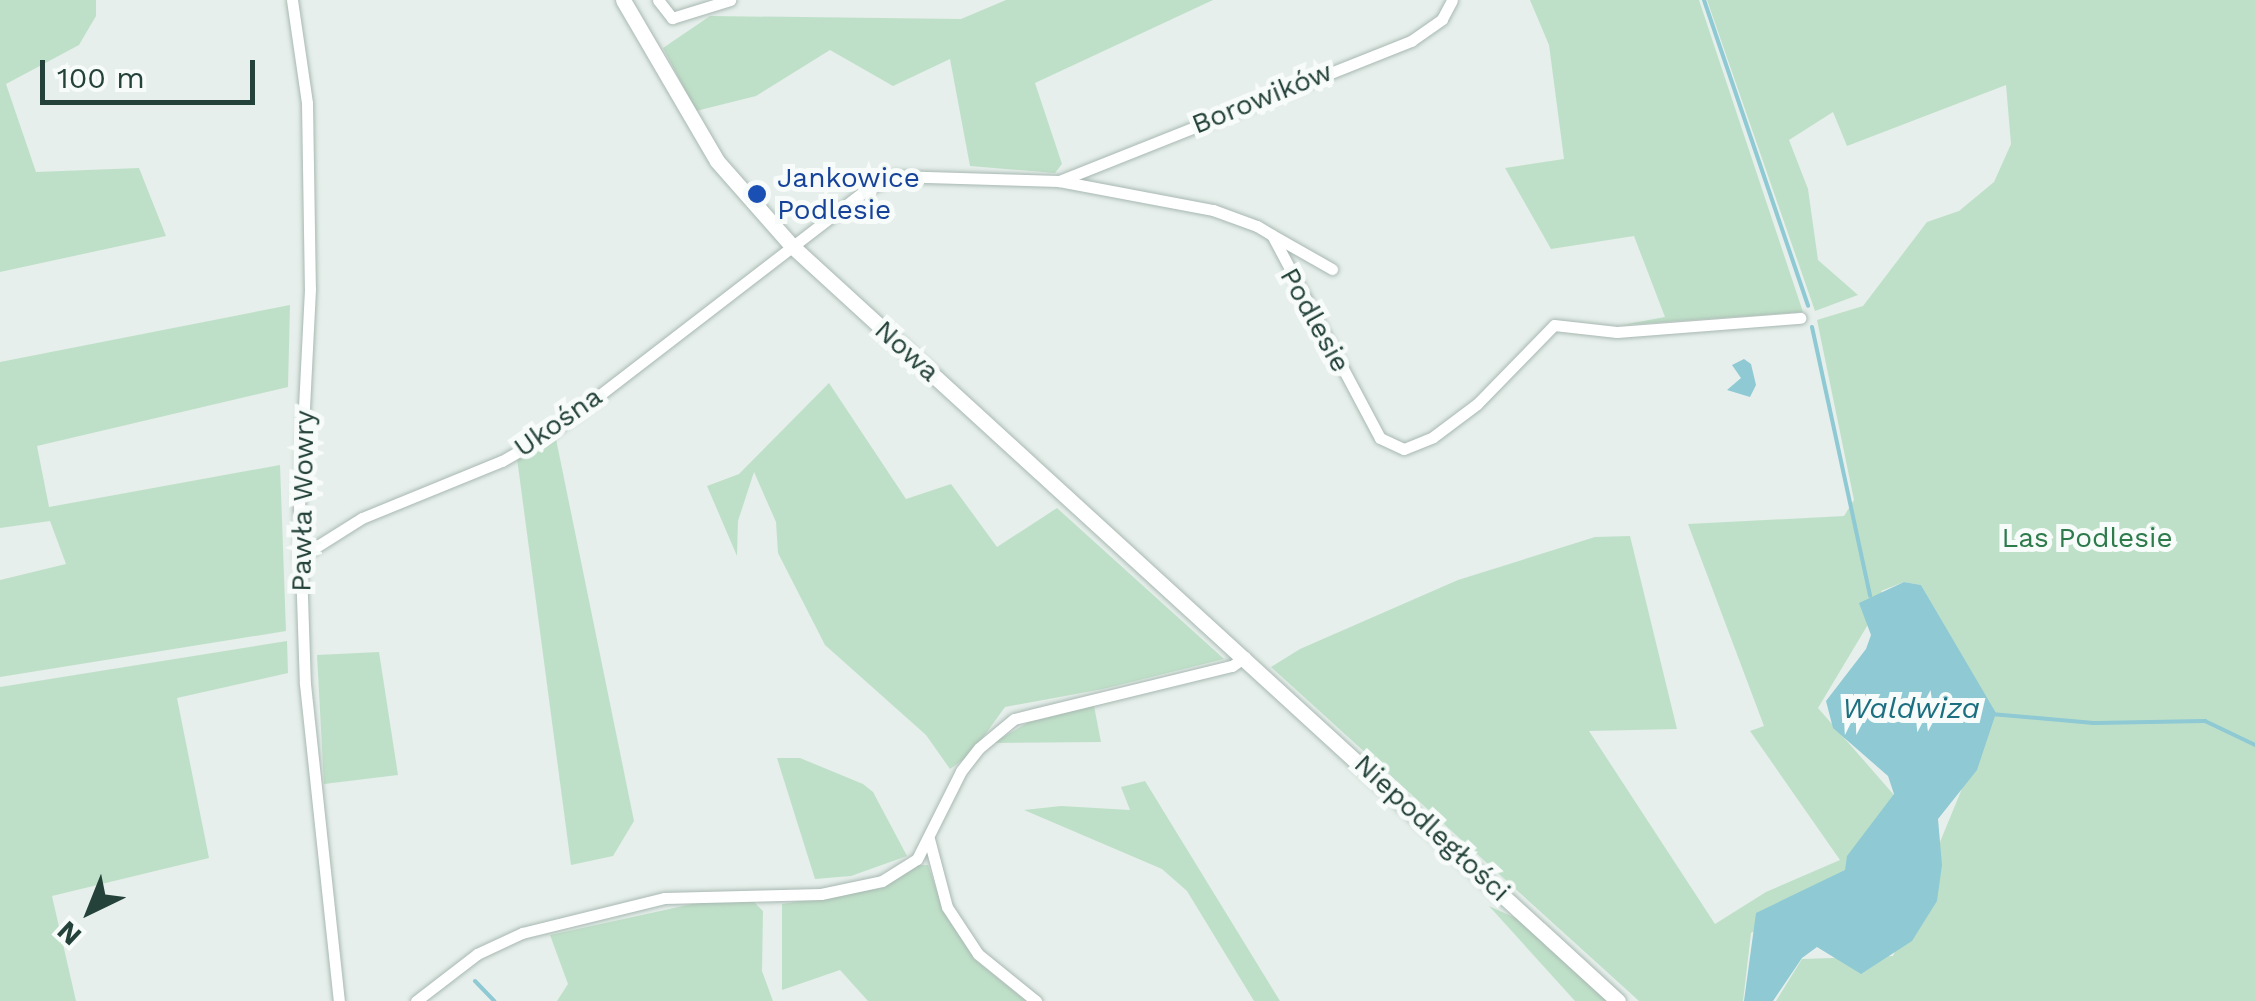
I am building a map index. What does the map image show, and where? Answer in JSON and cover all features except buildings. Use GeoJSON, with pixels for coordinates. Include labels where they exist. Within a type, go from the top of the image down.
{"type":"FeatureCollection","features":[{"type":"Feature","properties":{"kind":"street","name":"Pawła Wowry"},"geometry":{"type":"LineString","coordinates":[[292,0],[308,103],[310,290],[300,557],[309,744],[339,1001]]}},
{"type":"Feature","properties":{"kind":"street","name":"Nowa"},"geometry":{"type":"LineString","coordinates":[[624,0],[717,161],[792,246],[1245,657]]}},
{"type":"Feature","properties":{"kind":"street"},"geometry":{"type":"LineString","coordinates":[[658,0],[672,18],[730,0]]}},
{"type":"Feature","properties":{"kind":"street","name":"Borowików"},"geometry":{"type":"LineString","coordinates":[[1059,181],[1411,41],[1442,18],[1452,0]]}},
{"type":"Feature","properties":{"kind":"street","name":"Podlesie"},"geometry":{"type":"LineString","coordinates":[[792,246],[878,181],[894,176],[1059,181],[1213,210],[1272,235],[1380,438],[1404,449],[1434,437],[1464,415],[1499,385],[1554,325],[1617,332],[1800,318]]}},
{"type":"Feature","properties":{"kind":"street"},"geometry":{"type":"LineString","coordinates":[[1272,235],[1332,269]]}},
{"type":"Feature","properties":{"kind":"street","name":"Ukośna"},"geometry":{"type":"LineString","coordinates":[[300,557],[362,518],[502,461],[549,434],[792,246]]}},
{"type":"Feature","properties":{"kind":"street"},"geometry":{"type":"LineString","coordinates":[[416,1001],[477,954],[522,933],[664,898],[821,894],[882,881],[917,859],[961,772],[979,748],[1014,718],[1232,666],[1245,657]]}},
{"type":"Feature","properties":{"kind":"street","name":"Niepodległości"},"geometry":{"type":"LineString","coordinates":[[1245,657],[1618,1001]]}},
{"type":"Feature","properties":{"kind":"street"},"geometry":{"type":"LineString","coordinates":[[929,838],[947,907],[978,954],[1036,1001]]}},
{"type":"Feature","properties":{"kind":"green space"},"geometry":{"type":"Polygon","coordinates":[[[0,0],[96,0],[96,16],[79,45],[6,84],[36,172],[139,168],[166,236],[0,272],[0,0]]]}},
{"type":"Feature","properties":{"kind":"green space"},"geometry":{"type":"Polygon","coordinates":[[[1006,0],[1213,0],[1035,83],[1062,164],[1055,173],[970,166],[950,59],[893,86],[830,50],[756,96],[696,111],[663,48],[710,16],[961,19],[1006,0]]]}},
{"type":"Feature","properties":{"kind":"green space"},"geometry":{"type":"Polygon","coordinates":[[[1530,0],[1699,0],[1803,312],[1622,325],[1665,317],[1634,236],[1551,249],[1505,168],[1564,159],[1549,45],[1530,0]]]}},
{"type":"Feature","properties":{"kind":"green space","name":"Las Podlesie"},"geometry":{"type":"Polygon","coordinates":[[[1707,0],[2255,0],[2255,1001],[1776,1001],[1802,959],[1893,956],[1994,711],[1921,585],[1904,582],[1881,591],[1885,596],[1818,708],[1894,795],[1842,881],[1751,933],[1743,1001],[1639,1001],[1271,667],[1300,649],[1458,580],[1595,537],[1630,536],[1677,729],[1589,731],[1715,924],[1766,892],[1840,860],[1750,731],[1764,726],[1688,524],[1844,516],[1854,500],[1817,320],[1863,306],[1927,222],[1959,211],[1994,182],[2011,144],[2006,85],[1847,146],[1833,112],[1789,140],[1808,189],[1818,260],[1858,295],[1815,311],[1707,0]]]}},
{"type":"Feature","properties":{"kind":"green space"},"geometry":{"type":"Polygon","coordinates":[[[290,305],[288,387],[37,446],[49,507],[280,465],[286,631],[0,677],[0,580],[66,564],[50,521],[0,528],[0,362],[290,305]]]}},
{"type":"Feature","properties":{"kind":"green space"},"geometry":{"type":"Polygon","coordinates":[[[829,383],[906,499],[951,484],[997,547],[1057,508],[1224,659],[1103,689],[1005,707],[971,754],[950,769],[926,735],[825,645],[778,553],[776,522],[754,472],[738,521],[737,556],[707,486],[739,474],[829,383]]]}},
{"type":"Feature","properties":{"kind":"green space"},"geometry":{"type":"Polygon","coordinates":[[[556,439],[634,821],[613,856],[571,865],[517,458],[556,439]]]}},
{"type":"Feature","properties":{"kind":"green space"},"geometry":{"type":"Polygon","coordinates":[[[287,641],[288,673],[177,698],[209,858],[52,896],[76,1001],[0,1001],[0,687],[287,641]]]}},
{"type":"Feature","properties":{"kind":"green space"},"geometry":{"type":"Polygon","coordinates":[[[379,652],[398,775],[324,784],[317,655],[379,652]]]}},
{"type":"Feature","properties":{"kind":"green space"},"geometry":{"type":"Polygon","coordinates":[[[1094,706],[1101,742],[993,743],[1029,722],[1094,706]]]}},
{"type":"Feature","properties":{"kind":"green space"},"geometry":{"type":"Polygon","coordinates":[[[777,758],[800,758],[863,784],[873,792],[907,856],[851,876],[815,879],[777,758]]]}},
{"type":"Feature","properties":{"kind":"green space"},"geometry":{"type":"Polygon","coordinates":[[[1145,781],[1280,1001],[1254,1001],[1187,891],[1162,869],[1024,810],[1061,806],[1130,810],[1121,787],[1145,781]]]}},
{"type":"Feature","properties":{"kind":"green space"},"geometry":{"type":"Polygon","coordinates":[[[916,865],[928,865],[943,909],[974,959],[1026,1001],[868,1001],[840,970],[782,990],[782,904],[883,888],[916,865]]]}},
{"type":"Feature","properties":{"kind":"green space"},"geometry":{"type":"Polygon","coordinates":[[[754,902],[763,911],[762,971],[773,1001],[557,1001],[568,984],[550,935],[697,903],[754,902]]]}},
{"type":"Feature","properties":{"kind":"green space"},"geometry":{"type":"Polygon","coordinates":[[[1489,906],[1522,921],[1607,1001],[1575,1001],[1489,906]]]}},
{"type":"Feature","properties":{"kind":"water"},"geometry":{"type":"Polygon","coordinates":[[[1744,359],[1751,364],[1756,385],[1750,397],[1727,390],[1741,378],[1732,365],[1744,359]]]}},
{"type":"Feature","properties":{"kind":"water","name":"Waldwiza"},"geometry":{"type":"Polygon","coordinates":[[[1904,582],[1921,585],[1996,713],[1977,770],[1938,819],[1942,865],[1937,901],[1912,941],[1861,974],[1817,947],[1802,958],[1773,1001],[1744,1001],[1756,913],[1845,870],[1847,856],[1894,794],[1888,776],[1833,728],[1826,701],[1866,649],[1871,635],[1859,603],[1904,582]]]}},
{"type":"Feature","properties":{"kind":"waterway"},"geometry":{"type":"LineString","coordinates":[[1704,0],[1808,306]]}},
{"type":"Feature","properties":{"kind":"waterway"},"geometry":{"type":"LineString","coordinates":[[1812,327],[1870,596]]}},
{"type":"Feature","properties":{"kind":"waterway"},"geometry":{"type":"LineString","coordinates":[[1991,714],[2094,723],[2205,721],[2255,745]]}},
{"type":"Feature","properties":{"kind":"waterway"},"geometry":{"type":"LineString","coordinates":[[475,981],[494,1001]]}},
{"type":"Feature","properties":{"kind":"place","name":"Jankowice Podlesie"},"geometry":{"type":"Point","coordinates":[757,194]}}]}
